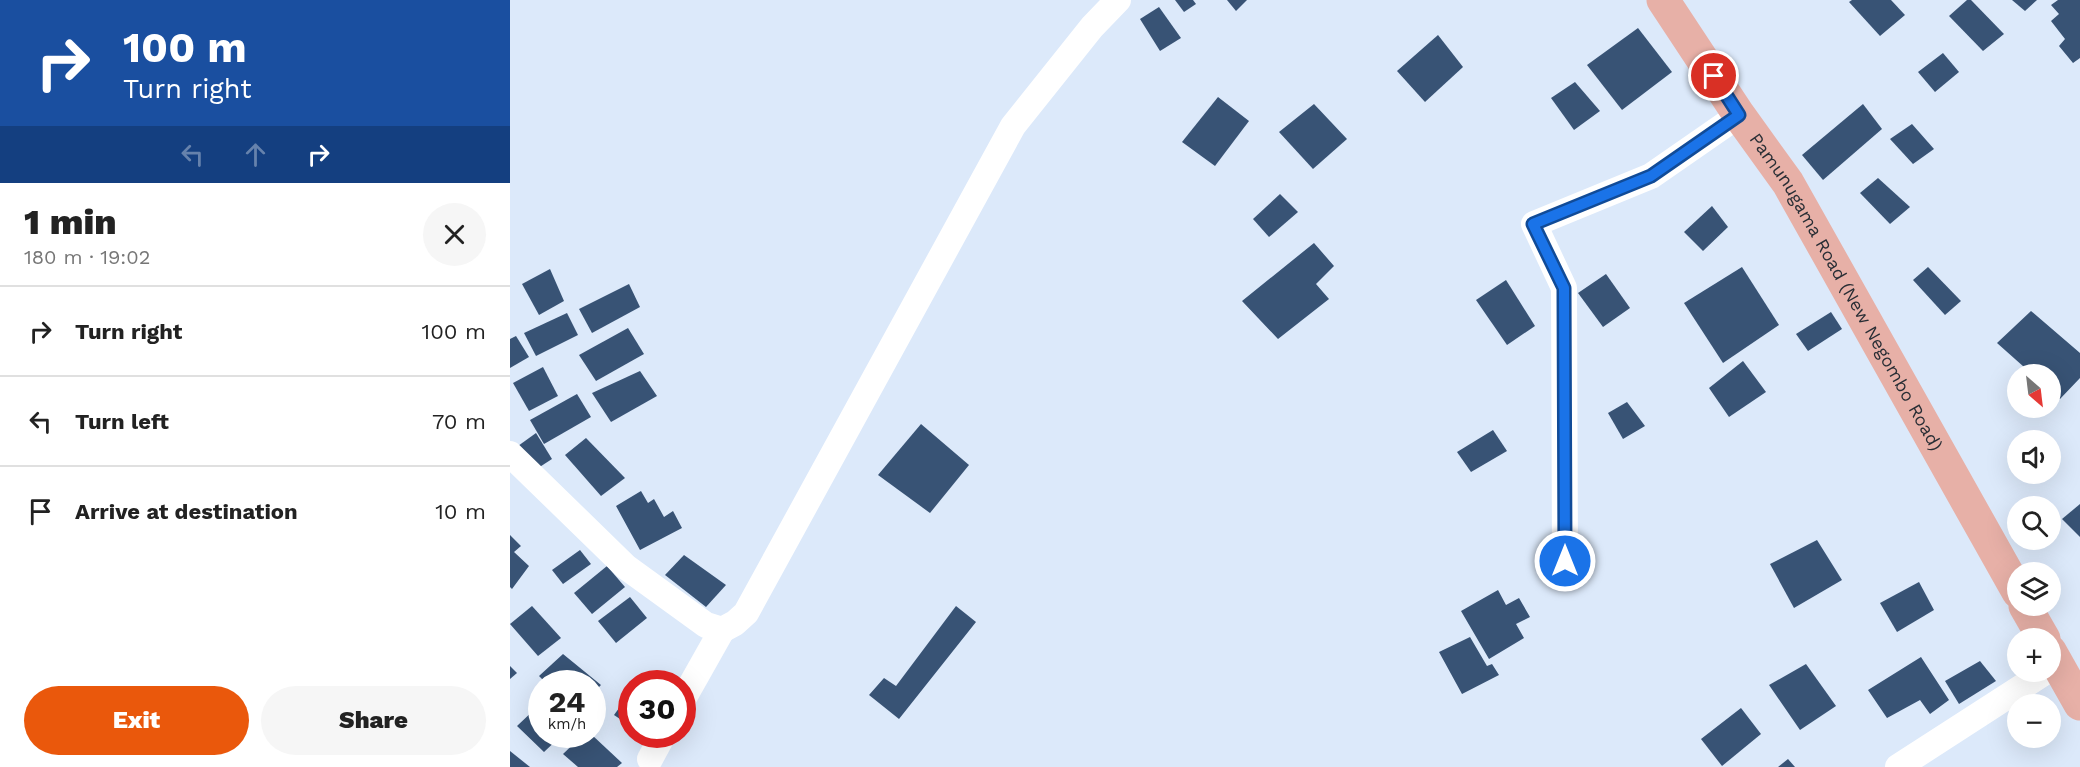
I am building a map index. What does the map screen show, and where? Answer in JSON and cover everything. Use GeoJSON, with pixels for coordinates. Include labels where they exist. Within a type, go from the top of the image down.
{"type":"FeatureCollection","features":[{"type":"Feature","properties":{"kind":"main road","name":"Pamunugama Road (New Negombo Road)"},"geometry":{"type":"LineString","coordinates":[[1663,0],[1739,115],[1788,183],[2007,572]]}},
{"type":"Feature","properties":{"kind":"main road"},"geometry":{"type":"LineString","coordinates":[[2061,676],[2080,704]]}},
{"type":"Feature","properties":{"kind":"street"},"geometry":{"type":"LineString","coordinates":[[696,676],[722,630],[735,623],[746,613],[1013,126],[1092,27],[1118,0]]}},
{"type":"Feature","properties":{"kind":"street"},"geometry":{"type":"LineString","coordinates":[[1565,561],[1564,288],[1533,224],[1651,176],[1739,115]]}},
{"type":"Feature","properties":{"kind":"street"},"geometry":{"type":"LineString","coordinates":[[510,454],[626,567],[706,625],[722,630]]}},
{"type":"Feature","properties":{"kind":"street"},"geometry":{"type":"LineString","coordinates":[[1898,767],[2017,682]]}},
{"type":"Feature","properties":{"kind":"street"},"geometry":{"type":"LineString","coordinates":[[650,759],[656,748]]}},
{"type":"Feature","properties":{"kind":"building"},"geometry":{"type":"Polygon","coordinates":[[[1175,0],[1193,0],[1196,4],[1184,12],[1175,0]]]}},
{"type":"Feature","properties":{"kind":"building"},"geometry":{"type":"Polygon","coordinates":[[[1227,0],[1247,0],[1236,11],[1227,0]]]}},
{"type":"Feature","properties":{"kind":"building"},"geometry":{"type":"Polygon","coordinates":[[[1852,0],[1891,0],[1905,15],[1880,36],[1849,2],[1852,0]]]}},
{"type":"Feature","properties":{"kind":"building"},"geometry":{"type":"Polygon","coordinates":[[[1967,0],[1971,0],[2004,34],[1983,51],[1949,16],[1967,0]]]}},
{"type":"Feature","properties":{"kind":"building"},"geometry":{"type":"Polygon","coordinates":[[[2012,0],[2037,0],[2025,11],[2012,0]]]}},
{"type":"Feature","properties":{"kind":"building"},"geometry":{"type":"Polygon","coordinates":[[[2058,0],[2080,0],[2080,58],[2073,63],[2059,46],[2065,39],[2051,21],[2059,14],[2051,5],[2058,0]]]}},
{"type":"Feature","properties":{"kind":"building"},"geometry":{"type":"Polygon","coordinates":[[[1159,7],[1181,38],[1160,51],[1140,19],[1159,7]]]}},
{"type":"Feature","properties":{"kind":"building"},"geometry":{"type":"Polygon","coordinates":[[[1638,28],[1672,72],[1622,110],[1587,65],[1638,28]]]}},
{"type":"Feature","properties":{"kind":"building"},"geometry":{"type":"Polygon","coordinates":[[[1438,35],[1463,67],[1425,102],[1397,71],[1438,35]]]}},
{"type":"Feature","properties":{"kind":"building"},"geometry":{"type":"Polygon","coordinates":[[[1943,53],[1959,72],[1935,92],[1918,72],[1943,53]]]}},
{"type":"Feature","properties":{"kind":"building"},"geometry":{"type":"Polygon","coordinates":[[[1575,82],[1600,111],[1574,130],[1551,98],[1575,82]]]}},
{"type":"Feature","properties":{"kind":"building"},"geometry":{"type":"Polygon","coordinates":[[[1218,97],[1249,121],[1215,166],[1182,142],[1218,97]]]}},
{"type":"Feature","properties":{"kind":"building"},"geometry":{"type":"Polygon","coordinates":[[[1314,104],[1347,139],[1313,169],[1279,132],[1314,104]]]}},
{"type":"Feature","properties":{"kind":"building"},"geometry":{"type":"Polygon","coordinates":[[[1863,104],[1882,129],[1823,180],[1802,155],[1863,104]]]}},
{"type":"Feature","properties":{"kind":"building"},"geometry":{"type":"Polygon","coordinates":[[[1912,124],[1934,149],[1913,164],[1890,139],[1912,124]]]}},
{"type":"Feature","properties":{"kind":"building"},"geometry":{"type":"Polygon","coordinates":[[[1878,178],[1910,207],[1890,224],[1860,193],[1878,178]]]}},
{"type":"Feature","properties":{"kind":"building"},"geometry":{"type":"Polygon","coordinates":[[[1280,194],[1298,212],[1269,237],[1253,219],[1280,194]]]}},
{"type":"Feature","properties":{"kind":"building"},"geometry":{"type":"Polygon","coordinates":[[[1712,206],[1728,227],[1703,251],[1684,232],[1712,206]]]}},
{"type":"Feature","properties":{"kind":"building"},"geometry":{"type":"Polygon","coordinates":[[[1314,243],[1334,266],[1316,284],[1329,299],[1278,339],[1242,301],[1314,243]]]}},
{"type":"Feature","properties":{"kind":"building"},"geometry":{"type":"Polygon","coordinates":[[[1742,267],[1779,325],[1723,363],[1684,303],[1742,267]]]}},
{"type":"Feature","properties":{"kind":"building"},"geometry":{"type":"Polygon","coordinates":[[[1928,267],[1961,301],[1945,315],[1913,280],[1928,267]]]}},
{"type":"Feature","properties":{"kind":"building"},"geometry":{"type":"Polygon","coordinates":[[[550,269],[564,301],[539,315],[522,284],[550,269]]]}},
{"type":"Feature","properties":{"kind":"building"},"geometry":{"type":"Polygon","coordinates":[[[1606,274],[1630,308],[1603,327],[1578,293],[1606,274]]]}},
{"type":"Feature","properties":{"kind":"building"},"geometry":{"type":"Polygon","coordinates":[[[1506,280],[1535,326],[1507,345],[1476,300],[1506,280]]]}},
{"type":"Feature","properties":{"kind":"building"},"geometry":{"type":"Polygon","coordinates":[[[629,284],[640,307],[592,333],[579,309],[629,284]]]}},
{"type":"Feature","properties":{"kind":"building"},"geometry":{"type":"Polygon","coordinates":[[[2031,311],[2080,353],[2080,378],[2061,398],[2061,364],[2021,364],[1997,343],[2031,311]]]}},
{"type":"Feature","properties":{"kind":"building"},"geometry":{"type":"Polygon","coordinates":[[[1831,312],[1842,329],[1808,351],[1796,334],[1831,312]]]}},
{"type":"Feature","properties":{"kind":"building"},"geometry":{"type":"Polygon","coordinates":[[[567,313],[578,335],[536,356],[524,333],[567,313]]]}},
{"type":"Feature","properties":{"kind":"building"},"geometry":{"type":"Polygon","coordinates":[[[628,328],[644,354],[596,381],[579,355],[628,328]]]}},
{"type":"Feature","properties":{"kind":"building"},"geometry":{"type":"Polygon","coordinates":[[[516,336],[529,357],[510,368],[510,339],[516,336]]]}},
{"type":"Feature","properties":{"kind":"building"},"geometry":{"type":"Polygon","coordinates":[[[1743,361],[1766,392],[1729,417],[1709,388],[1743,361]]]}},
{"type":"Feature","properties":{"kind":"building"},"geometry":{"type":"Polygon","coordinates":[[[543,367],[558,396],[529,411],[513,383],[543,367]]]}},
{"type":"Feature","properties":{"kind":"building"},"geometry":{"type":"Polygon","coordinates":[[[640,371],[657,396],[611,422],[592,393],[640,371]]]}},
{"type":"Feature","properties":{"kind":"building"},"geometry":{"type":"Polygon","coordinates":[[[577,394],[591,417],[544,444],[530,420],[577,394]]]}},
{"type":"Feature","properties":{"kind":"building"},"geometry":{"type":"Polygon","coordinates":[[[1627,402],[1645,426],[1623,439],[1608,413],[1627,402]]]}},
{"type":"Feature","properties":{"kind":"building"},"geometry":{"type":"Polygon","coordinates":[[[921,424],[969,465],[930,513],[878,475],[921,424]]]}},
{"type":"Feature","properties":{"kind":"building"},"geometry":{"type":"Polygon","coordinates":[[[1493,430],[1507,451],[1471,472],[1457,452],[1493,430]]]}},
{"type":"Feature","properties":{"kind":"building"},"geometry":{"type":"Polygon","coordinates":[[[536,433],[552,459],[535,470],[518,446],[536,433]]]}},
{"type":"Feature","properties":{"kind":"building"},"geometry":{"type":"Polygon","coordinates":[[[586,438],[625,478],[601,496],[565,455],[586,438]]]}},
{"type":"Feature","properties":{"kind":"building"},"geometry":{"type":"Polygon","coordinates":[[[641,491],[648,503],[654,499],[664,517],[673,511],[682,528],[640,550],[616,506],[641,491]]]}},
{"type":"Feature","properties":{"kind":"building"},"geometry":{"type":"Polygon","coordinates":[[[2080,504],[2080,537],[2062,519],[2080,504]]]}},
{"type":"Feature","properties":{"kind":"building"},"geometry":{"type":"Polygon","coordinates":[[[510,535],[521,546],[514,552],[529,566],[512,589],[510,587],[510,535]]]}},
{"type":"Feature","properties":{"kind":"building"},"geometry":{"type":"Polygon","coordinates":[[[1817,540],[1842,580],[1794,608],[1770,564],[1817,540]]]}},
{"type":"Feature","properties":{"kind":"building"},"geometry":{"type":"Polygon","coordinates":[[[580,550],[591,564],[563,584],[552,570],[580,550]]]}},
{"type":"Feature","properties":{"kind":"building"},"geometry":{"type":"Polygon","coordinates":[[[684,555],[726,585],[706,607],[665,575],[684,555]]]}},
{"type":"Feature","properties":{"kind":"building"},"geometry":{"type":"Polygon","coordinates":[[[607,566],[625,587],[592,614],[574,593],[607,566]]]}},
{"type":"Feature","properties":{"kind":"building"},"geometry":{"type":"Polygon","coordinates":[[[1919,582],[1934,610],[1897,632],[1880,603],[1919,582]]]}},
{"type":"Feature","properties":{"kind":"building"},"geometry":{"type":"Polygon","coordinates":[[[1498,590],[1506,605],[1519,598],[1530,617],[1516,624],[1524,638],[1489,659],[1461,611],[1498,590]]]}},
{"type":"Feature","properties":{"kind":"building"},"geometry":{"type":"Polygon","coordinates":[[[630,597],[647,618],[616,643],[598,621],[630,597]]]}},
{"type":"Feature","properties":{"kind":"building"},"geometry":{"type":"Polygon","coordinates":[[[532,606],[561,638],[538,656],[510,624],[532,606]]]}},
{"type":"Feature","properties":{"kind":"building"},"geometry":{"type":"Polygon","coordinates":[[[956,606],[976,622],[899,719],[869,695],[884,678],[896,686],[956,606]]]}},
{"type":"Feature","properties":{"kind":"building"},"geometry":{"type":"Polygon","coordinates":[[[1470,637],[1487,666],[1492,664],[1499,675],[1462,694],[1439,652],[1470,637]]]}},
{"type":"Feature","properties":{"kind":"building"},"geometry":{"type":"Polygon","coordinates":[[[563,654],[583,670],[546,670],[563,654]]]}},
{"type":"Feature","properties":{"kind":"building"},"geometry":{"type":"Polygon","coordinates":[[[1921,657],[1949,700],[1930,714],[1920,700],[1887,718],[1868,690],[1921,657]]]}},
{"type":"Feature","properties":{"kind":"building"},"geometry":{"type":"Polygon","coordinates":[[[1980,661],[1996,681],[1959,704],[1945,681],[1980,661]]]}},
{"type":"Feature","properties":{"kind":"building"},"geometry":{"type":"Polygon","coordinates":[[[1806,664],[1836,706],[1800,730],[1769,685],[1806,664]]]}},
{"type":"Feature","properties":{"kind":"building"},"geometry":{"type":"Polygon","coordinates":[[[510,666],[517,673],[510,679],[510,666]]]}},
{"type":"Feature","properties":{"kind":"building"},"geometry":{"type":"Polygon","coordinates":[[[1741,708],[1761,734],[1722,766],[1701,739],[1741,708]]]}},
{"type":"Feature","properties":{"kind":"building"},"geometry":{"type":"Polygon","coordinates":[[[528,716],[528,737],[517,726],[528,716]]]}},
{"type":"Feature","properties":{"kind":"building"},"geometry":{"type":"Polygon","coordinates":[[[569,748],[606,748],[622,763],[617,767],[578,767],[563,754],[569,748]]]}},
{"type":"Feature","properties":{"kind":"building"},"geometry":{"type":"Polygon","coordinates":[[[510,751],[530,767],[510,767],[510,751]]]}},
{"type":"Feature","properties":{"kind":"building"},"geometry":{"type":"Polygon","coordinates":[[[1788,759],[1795,767],[1778,767],[1788,759]]]}},
{"type":"Feature","properties":{"kind":"route"},"geometry":{"type":"LineString","coordinates":[[1565,561],[1564,288],[1533,224],[1651,176],[1739,115],[1714,76]]}}]}
